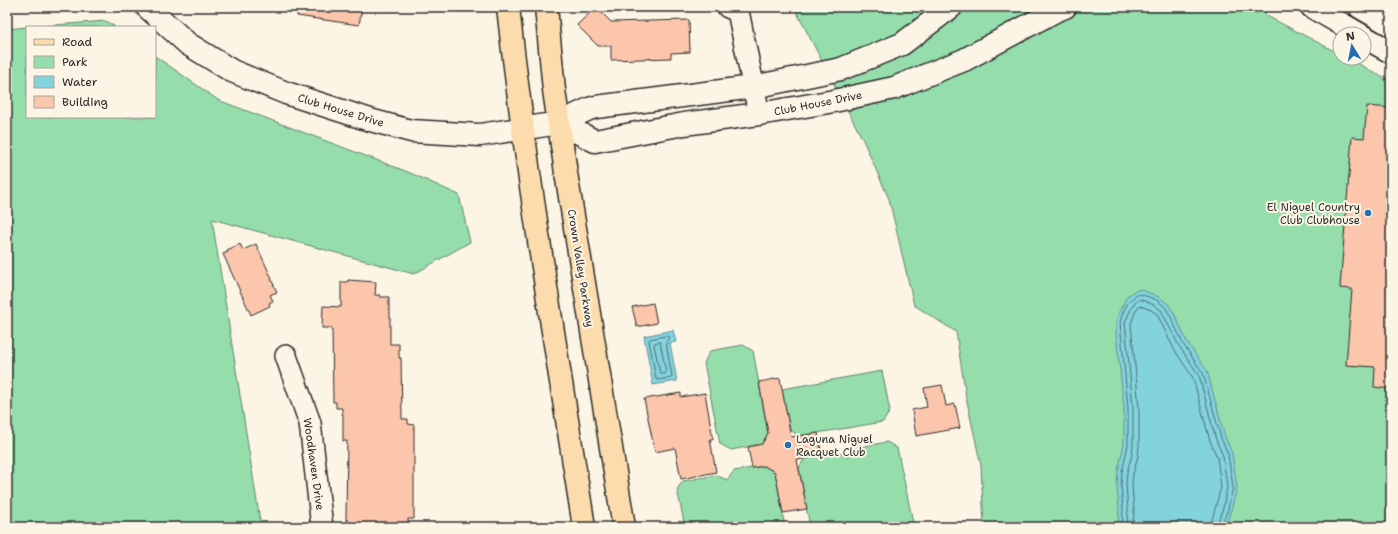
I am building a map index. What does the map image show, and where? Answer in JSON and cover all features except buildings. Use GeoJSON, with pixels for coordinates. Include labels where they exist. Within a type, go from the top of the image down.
{"type":"FeatureCollection","features":[{"type":"Feature","properties":{"kind":"main road"},"geometry":{"type":"LineString","coordinates":[[508,7],[522,128],[584,527]]}},
{"type":"Feature","properties":{"kind":"main road","name":"Crown Valley Parkway"},"geometry":{"type":"LineString","coordinates":[[546,7],[554,90],[624,527]]}},
{"type":"Feature","properties":{"kind":"street","name":"Club House Drive"},"geometry":{"type":"LineString","coordinates":[[147,7],[188,44],[232,71],[286,93],[370,120],[411,131],[480,134],[559,123],[596,107],[753,87],[841,69],[902,44],[951,7]]}},
{"type":"Feature","properties":{"kind":"street"},"geometry":{"type":"LineString","coordinates":[[728,7],[738,11],[759,114]]}},
{"type":"Feature","properties":{"kind":"street","name":"Club House Drive"},"geometry":{"type":"LineString","coordinates":[[559,123],[595,141],[684,124],[759,114],[834,101],[894,88],[964,60],[1065,7]]}},
{"type":"Feature","properties":{"kind":"street"},"geometry":{"type":"LineString","coordinates":[[1312,7],[1345,26]]}},
{"type":"Feature","properties":{"kind":"street"},"geometry":{"type":"LineString","coordinates":[[1360,7],[1391,25]]}},
{"type":"Feature","properties":{"kind":"street"},"geometry":{"type":"LineString","coordinates":[[1372,41],[1391,52]]}},
{"type":"Feature","properties":{"kind":"street","name":"Woodhaven Drive"},"geometry":{"type":"LineString","coordinates":[[286,356],[310,423],[322,527]]}},
{"type":"Feature","properties":{"kind":"green space"},"geometry":{"type":"Polygon","coordinates":[[[794,7],[1267,7],[1265,15],[1332,50],[1332,66],[1362,66],[1391,82],[1391,527],[984,527],[981,466],[966,397],[956,332],[914,305],[889,199],[863,140],[794,7]]]}},
{"type":"Feature","properties":{"kind":"green space"},"geometry":{"type":"Polygon","coordinates":[[[106,21],[114,26],[43,26],[106,21]]]}},
{"type":"Feature","properties":{"kind":"green space"},"geometry":{"type":"Polygon","coordinates":[[[26,27],[26,118],[156,118],[156,57],[218,100],[408,172],[459,195],[470,242],[414,274],[212,219],[261,527],[7,527],[7,29],[26,27]]]}},
{"type":"Feature","properties":{"kind":"green space"},"geometry":{"type":"Polygon","coordinates":[[[743,345],[753,351],[768,433],[762,444],[731,450],[720,444],[704,363],[710,351],[743,345]]]}},
{"type":"Feature","properties":{"kind":"green space"},"geometry":{"type":"Polygon","coordinates":[[[882,371],[890,411],[883,422],[799,436],[790,430],[782,389],[882,371]]]}},
{"type":"Feature","properties":{"kind":"green space"},"geometry":{"type":"Polygon","coordinates":[[[887,442],[897,448],[914,527],[810,527],[799,468],[804,459],[838,452],[848,458],[855,448],[887,442]]]}},
{"type":"Feature","properties":{"kind":"green space"},"geometry":{"type":"Polygon","coordinates":[[[764,466],[775,472],[785,527],[685,527],[677,489],[683,481],[716,475],[727,480],[734,471],[764,466]]]}},
{"type":"Feature","properties":{"kind":"water"},"geometry":{"type":"Polygon","coordinates":[[[1140,289],[1159,297],[1168,304],[1174,313],[1187,342],[1207,371],[1225,437],[1232,453],[1237,488],[1225,527],[1118,527],[1119,510],[1117,486],[1118,471],[1124,444],[1124,407],[1116,334],[1116,321],[1127,296],[1140,289]]]}},
{"type":"Feature","properties":{"kind":"water"},"geometry":{"type":"Polygon","coordinates":[[[673,330],[676,342],[670,343],[677,381],[653,385],[644,336],[673,330]]]}},
{"type":"Feature","properties":{"kind":"place","name":"El Niguel Country Club Clubhouse"},"geometry":{"type":"Point","coordinates":[1368,213]}},
{"type":"Feature","properties":{"kind":"place","name":"Laguna Niguel Racquet Club"},"geometry":{"type":"Point","coordinates":[788,445]}}]}
